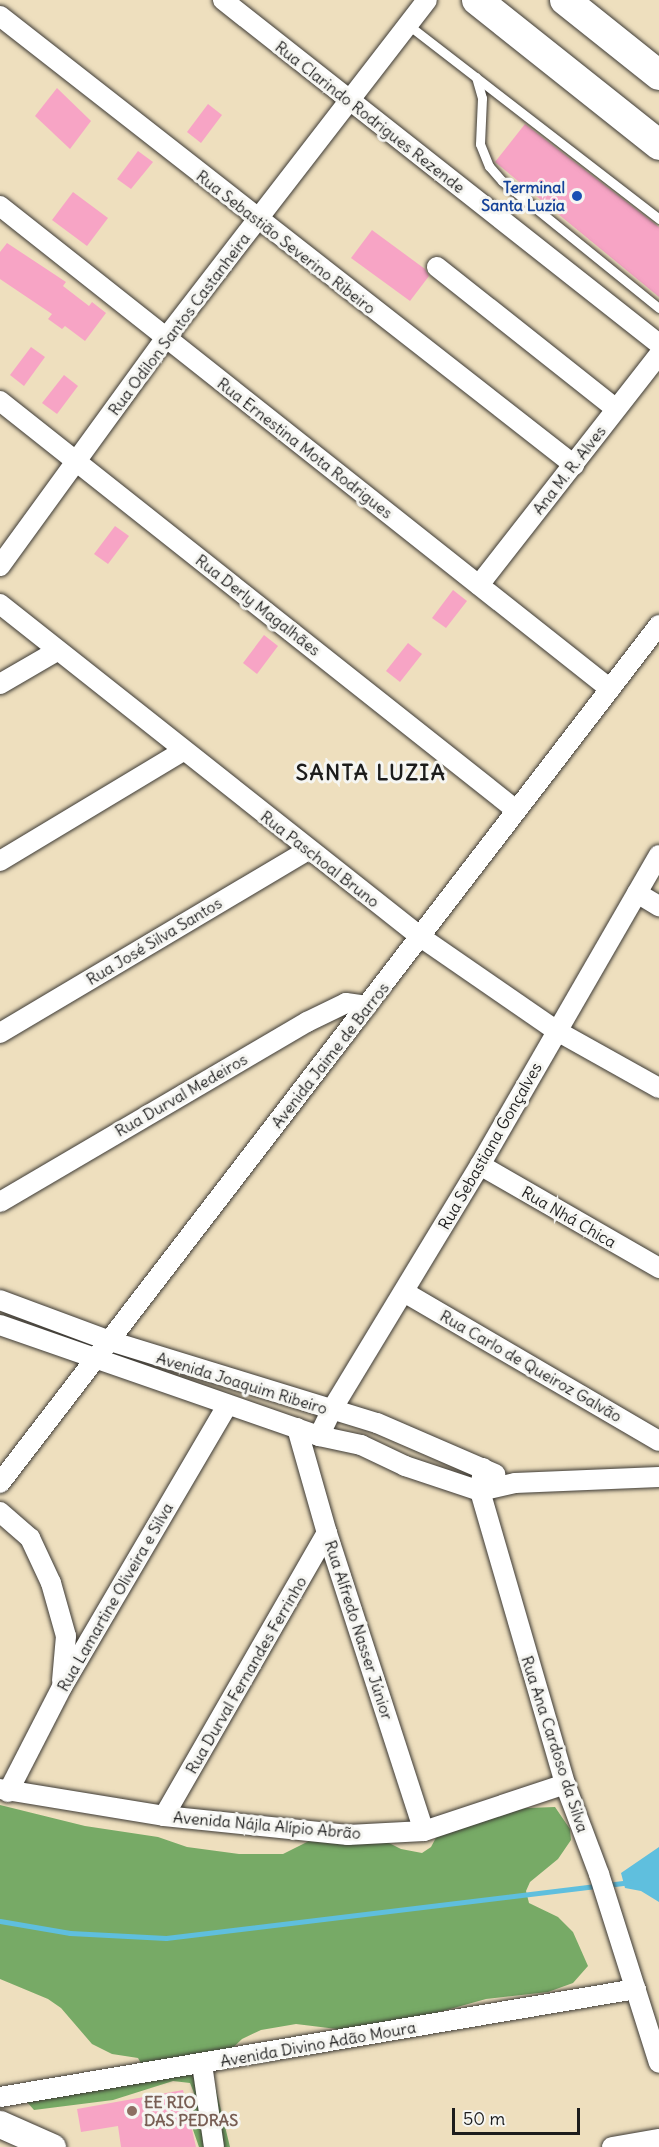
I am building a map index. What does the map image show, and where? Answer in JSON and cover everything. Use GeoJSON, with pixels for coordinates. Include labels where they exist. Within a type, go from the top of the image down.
{"type":"FeatureCollection","features":[{"type":"Feature","properties":{"kind":"main road"},"geometry":{"type":"LineString","coordinates":[[477,0],[659,145]]}},
{"type":"Feature","properties":{"kind":"main road"},"geometry":{"type":"LineString","coordinates":[[565,0],[658,73]]}},
{"type":"Feature","properties":{"kind":"street","name":"Rua Clarindo Rodrigues Rezende"},"geometry":{"type":"LineString","coordinates":[[223,0],[348,101],[659,344]]}},
{"type":"Feature","properties":{"kind":"street","name":"Rua Odilon Santos Castanheira"},"geometry":{"type":"LineString","coordinates":[[0,566],[165,339],[407,24],[428,0]]}},
{"type":"Feature","properties":{"kind":"street","name":"Rua Sebastião Severino Ribeiro"},"geometry":{"type":"LineString","coordinates":[[0,16],[257,221],[574,465]]}},
{"type":"Feature","properties":{"kind":"street","name":"Rua Ernestina Mota Rodrigues"},"geometry":{"type":"LineString","coordinates":[[0,206],[165,339],[610,688]]}},
{"type":"Feature","properties":{"kind":"street"},"geometry":{"type":"LineString","coordinates":[[437,267],[616,409]]}},
{"type":"Feature","properties":{"kind":"street","name":"Ana M. R. Alves"},"geometry":{"type":"LineString","coordinates":[[479,585],[659,355]]}},
{"type":"Feature","properties":{"kind":"street","name":"Rua Derly Magalhães"},"geometry":{"type":"LineString","coordinates":[[0,401],[516,810]]}},
{"type":"Feature","properties":{"kind":"street","name":"Rua Paschoal Bruno"},"geometry":{"type":"LineString","coordinates":[[0,604],[422,938],[557,1031],[659,1088]]}},
{"type":"Feature","properties":{"kind":"street","name":"Avenida Jaime de Barros"},"geometry":{"type":"LineString","coordinates":[[0,1483],[367,1006],[422,938],[516,810],[659,625]]}},
{"type":"Feature","properties":{"kind":"street"},"geometry":{"type":"LineString","coordinates":[[0,684],[57,651]]}},
{"type":"Feature","properties":{"kind":"street"},"geometry":{"type":"LineString","coordinates":[[0,861],[183,751]]}},
{"type":"Feature","properties":{"kind":"street","name":"Rua José Silva Santos"},"geometry":{"type":"LineString","coordinates":[[0,1033],[308,850]]}},
{"type":"Feature","properties":{"kind":"street","name":"Rua Sebastiana Gonçalves"},"geometry":{"type":"LineString","coordinates":[[320,1436],[330,1411],[480,1165],[659,855]]}},
{"type":"Feature","properties":{"kind":"street"},"geometry":{"type":"LineString","coordinates":[[637,893],[659,906]]}},
{"type":"Feature","properties":{"kind":"street","name":"Rua Durval Medeiros"},"geometry":{"type":"LineString","coordinates":[[0,1202],[307,1022],[346,1003],[367,1006]]}},
{"type":"Feature","properties":{"kind":"street","name":"Rua Nhá Chica"},"geometry":{"type":"LineString","coordinates":[[480,1165],[659,1268]]}},
{"type":"Feature","properties":{"kind":"street","name":"Rua Carlo de Queiroz Galvão"},"geometry":{"type":"LineString","coordinates":[[404,1292],[659,1441]]}},
{"type":"Feature","properties":{"kind":"street","name":"Avenida Joaquim Ribeiro"},"geometry":{"type":"LineString","coordinates":[[0,1300],[110,1341],[330,1411],[377,1423],[515,1483]]}},
{"type":"Feature","properties":{"kind":"street","name":"Avenida Joaquim Ribeiro"},"geometry":{"type":"LineString","coordinates":[[0,1325],[93,1360],[228,1406],[320,1436],[361,1445],[405,1466],[480,1491]]}},
{"type":"Feature","properties":{"kind":"street","name":"Rua Lamartine Oliveira e Silva"},"geometry":{"type":"LineString","coordinates":[[4,1791],[62,1687],[228,1406]]}},
{"type":"Feature","properties":{"kind":"street","name":"Rua Alfredo Nasser Júnior"},"geometry":{"type":"LineString","coordinates":[[297,1428],[327,1533],[424,1831]]}},
{"type":"Feature","properties":{"kind":"street"},"geometry":{"type":"LineString","coordinates":[[483,1468],[480,1491],[515,1483],[659,1477]]}},
{"type":"Feature","properties":{"kind":"street","name":"Rua Ana Cardoso da Silva"},"geometry":{"type":"LineString","coordinates":[[480,1491],[565,1784],[599,1874],[659,2062]]}},
{"type":"Feature","properties":{"kind":"street"},"geometry":{"type":"LineString","coordinates":[[0,1512],[30,1538],[51,1583],[66,1636],[62,1687]]}},
{"type":"Feature","properties":{"kind":"street","name":"Rua Durval Fernandes Ferrinho"},"geometry":{"type":"LineString","coordinates":[[164,1816],[327,1533]]}},
{"type":"Feature","properties":{"kind":"street","name":"Avenida Nájla Alípio Abrão"},"geometry":{"type":"LineString","coordinates":[[4,1791],[164,1816],[348,1835],[424,1831],[565,1784]]}},
{"type":"Feature","properties":{"kind":"street","name":"Avenida Divino Adão Moura"},"geometry":{"type":"LineString","coordinates":[[0,2097],[636,1989]]}},
{"type":"Feature","properties":{"kind":"street"},"geometry":{"type":"LineString","coordinates":[[202,2064],[214,2147]]}},
{"type":"Feature","properties":{"kind":"street"},"geometry":{"type":"LineString","coordinates":[[0,2124],[52,2147]]}},
{"type":"Feature","properties":{"kind":"street"},"geometry":{"type":"LineString","coordinates":[[612,2147],[659,2139]]}},
{"type":"Feature","properties":{"kind":"lane"},"geometry":{"type":"LineString","coordinates":[[407,24],[659,219]]}},
{"type":"Feature","properties":{"kind":"lane"},"geometry":{"type":"LineString","coordinates":[[476,77],[482,98],[480,144],[489,166],[502,182],[659,308]]}},
{"type":"Feature","properties":{"kind":"green space"},"geometry":{"type":"Polygon","coordinates":[[[0,1805],[85,1826],[158,1837],[187,1847],[239,1854],[283,1854],[311,1840],[381,1839],[401,1849],[422,1853],[431,1847],[439,1832],[501,1809],[555,1807],[570,1829],[571,1840],[558,1859],[530,1882],[526,1891],[529,1903],[558,1917],[573,1932],[588,1966],[573,1983],[548,1992],[486,1999],[418,2018],[345,2030],[296,2024],[261,2030],[242,2039],[211,2069],[230,2147],[199,2147],[191,2124],[194,2093],[190,2083],[173,2081],[113,2100],[34,2110],[27,2102],[143,2067],[138,2058],[112,2054],[92,2044],[61,2008],[48,1999],[0,1979],[0,1805]]]}},
{"type":"Feature","properties":{"kind":"water"},"geometry":{"type":"Polygon","coordinates":[[[659,1847],[659,1902],[641,1891],[625,1888],[621,1873],[659,1847]]]}},
{"type":"Feature","properties":{"kind":"building"},"geometry":{"type":"Polygon","coordinates":[[[57,88],[91,121],[70,149],[35,116],[57,88]]]}},
{"type":"Feature","properties":{"kind":"building"},"geometry":{"type":"Polygon","coordinates":[[[208,104],[222,115],[201,143],[187,132],[208,104]]]}},
{"type":"Feature","properties":{"kind":"building","name":"Terminal Santa Luzia"},"geometry":{"type":"Polygon","coordinates":[[[525,124],[659,227],[659,297],[495,162],[525,124]]]}},
{"type":"Feature","properties":{"kind":"building"},"geometry":{"type":"Polygon","coordinates":[[[138,151],[153,162],[131,189],[117,179],[138,151]]]}},
{"type":"Feature","properties":{"kind":"building"},"geometry":{"type":"Polygon","coordinates":[[[73,192],[108,218],[87,246],[52,220],[73,192]]]}},
{"type":"Feature","properties":{"kind":"building"},"geometry":{"type":"Polygon","coordinates":[[[372,230],[425,269],[429,276],[410,301],[351,258],[372,230]]]}},
{"type":"Feature","properties":{"kind":"building"},"geometry":{"type":"Polygon","coordinates":[[[7,243],[66,282],[63,286],[89,306],[92,302],[106,313],[85,341],[65,326],[62,329],[48,319],[52,314],[0,279],[0,252],[7,243]]]}},
{"type":"Feature","properties":{"kind":"building"},"geometry":{"type":"Polygon","coordinates":[[[31,347],[45,357],[24,386],[10,375],[31,347]]]}},
{"type":"Feature","properties":{"kind":"building"},"geometry":{"type":"Polygon","coordinates":[[[64,375],[78,386],[57,414],[42,403],[64,375]]]}},
{"type":"Feature","properties":{"kind":"building"},"geometry":{"type":"Polygon","coordinates":[[[115,526],[129,536],[108,564],[94,554],[115,526]]]}},
{"type":"Feature","properties":{"kind":"building"},"geometry":{"type":"Polygon","coordinates":[[[453,590],[467,601],[446,628],[432,618],[453,590]]]}},
{"type":"Feature","properties":{"kind":"building"},"geometry":{"type":"Polygon","coordinates":[[[264,635],[278,646],[257,674],[243,663],[264,635]]]}},
{"type":"Feature","properties":{"kind":"building"},"geometry":{"type":"Polygon","coordinates":[[[408,643],[422,654],[400,682],[386,671],[408,643]]]}},
{"type":"Feature","properties":{"kind":"building"},"geometry":{"type":"Polygon","coordinates":[[[183,2090],[196,2147],[121,2147],[118,2126],[81,2132],[77,2109],[183,2090]]]}},
{"type":"Feature","properties":{"kind":"waterway"},"geometry":{"type":"LineString","coordinates":[[607,1885],[631,1882]]}},
{"type":"Feature","properties":{"kind":"waterway"},"geometry":{"type":"LineString","coordinates":[[0,1921],[70,1933],[166,1938],[598,1886]]}},
{"type":"Feature","properties":{"kind":"place","name":"Terminal Santa Luzia"},"geometry":{"type":"Point","coordinates":[577,196]}},
{"type":"Feature","properties":{"kind":"place","name":"EE RIO DAS PEDRAS"},"geometry":{"type":"Point","coordinates":[132,2111]}},
{"type":"Feature","properties":{"kind":"district","name":"SANTA LUZIA"},"geometry":{"type":"Point","coordinates":[371,773]}}]}
